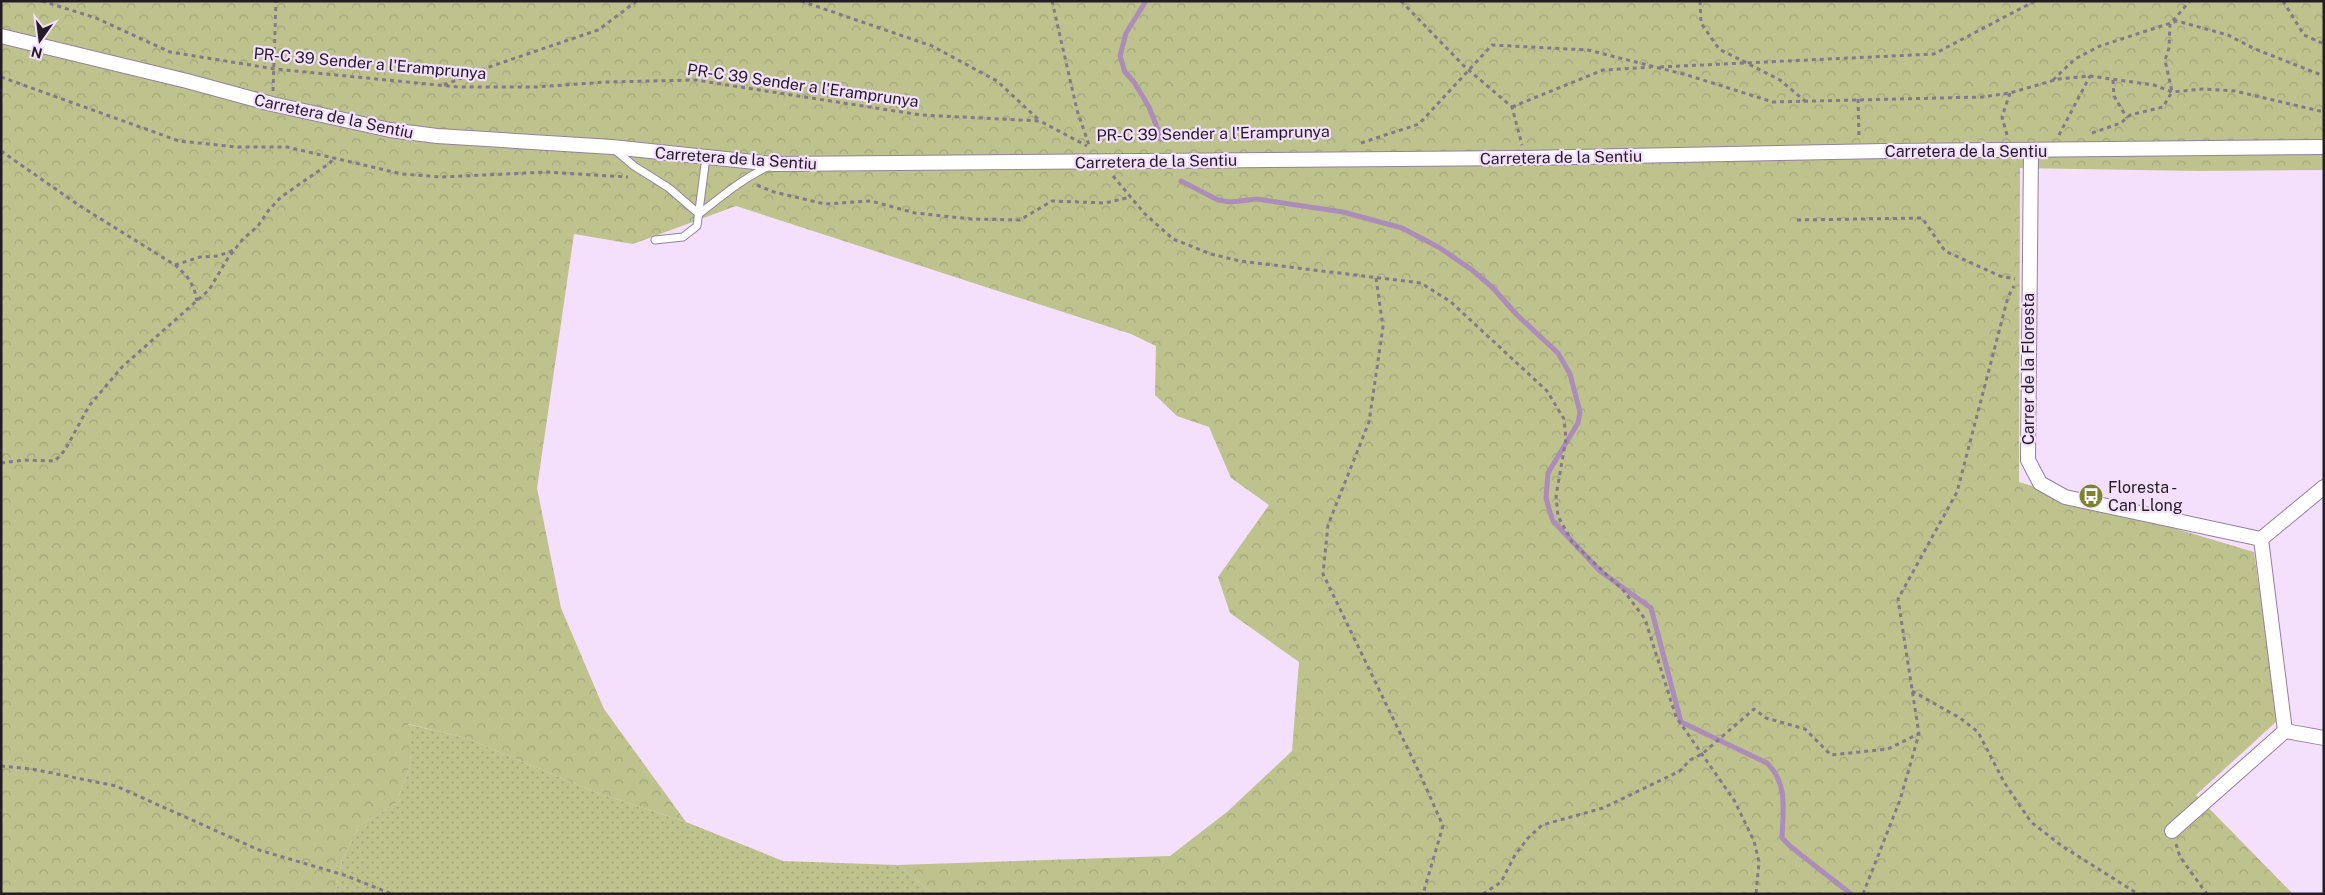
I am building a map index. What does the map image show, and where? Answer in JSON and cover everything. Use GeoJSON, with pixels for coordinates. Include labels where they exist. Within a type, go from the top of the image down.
{"type":"FeatureCollection","features":[{"type":"Feature","properties":{"kind":"street","name":"Carretera de la Sentiu"},"geometry":{"type":"LineString","coordinates":[[1,36],[187,80],[272,104],[415,134],[612,147],[774,164],[1524,158],[2324,147]]}},
{"type":"Feature","properties":{"kind":"street","name":"Carrer de la Floresta"},"geometry":{"type":"LineString","coordinates":[[2031,150],[2023,280],[2028,460],[2040,483],[2065,497],[2261,540]]}},
{"type":"Feature","properties":{"kind":"street"},"geometry":{"type":"LineString","coordinates":[[2285,731],[2261,540],[2324,486]]}},
{"type":"Feature","properties":{"kind":"street"},"geometry":{"type":"LineString","coordinates":[[2285,731],[2324,738]]}},
{"type":"Feature","properties":{"kind":"street"},"geometry":{"type":"LineString","coordinates":[[2172,831],[2285,731]]}},
{"type":"Feature","properties":{"kind":"lane"},"geometry":{"type":"LineString","coordinates":[[612,147],[649,175],[670,188],[698,214]]}},
{"type":"Feature","properties":{"kind":"lane"},"geometry":{"type":"LineString","coordinates":[[655,240],[684,237],[697,226],[706,158]]}},
{"type":"Feature","properties":{"kind":"lane"},"geometry":{"type":"LineString","coordinates":[[698,214],[744,179],[774,164]]}},
{"type":"Feature","properties":{"kind":"path","name":"PR-C 39 Sender a l'Eramprunya"},"geometry":{"type":"LineString","coordinates":[[42,1],[96,18],[170,52],[275,69],[443,86],[536,87],[606,82],[695,80],[921,115],[1040,121],[1090,148]]}},
{"type":"Feature","properties":{"kind":"path"},"geometry":{"type":"LineString","coordinates":[[272,104],[275,69],[276,1]]}},
{"type":"Feature","properties":{"kind":"path"},"geometry":{"type":"LineString","coordinates":[[443,86],[488,67],[598,30],[638,1]]}},
{"type":"Feature","properties":{"kind":"path"},"geometry":{"type":"LineString","coordinates":[[801,1],[932,46],[997,81],[1040,121]]}},
{"type":"Feature","properties":{"kind":"path"},"geometry":{"type":"LineString","coordinates":[[1052,1],[1077,110],[1090,148],[1145,214],[1173,239],[1211,254],[1240,261],[1421,283],[1451,302],[1547,392],[1564,419],[1566,439],[1556,496],[1558,516],[1572,542],[1624,591],[1645,619],[1676,717],[1734,800],[1754,841],[1759,862],[1756,894]]}},
{"type":"Feature","properties":{"kind":"path"},"geometry":{"type":"LineString","coordinates":[[1401,1],[1469,70],[1512,107],[1524,158]]}},
{"type":"Feature","properties":{"kind":"path"},"geometry":{"type":"LineString","coordinates":[[1700,1],[1701,23],[1719,48],[1780,80],[1805,101]]}},
{"type":"Feature","properties":{"kind":"path"},"geometry":{"type":"LineString","coordinates":[[1512,107],[1603,70],[1934,54],[2035,1]]}},
{"type":"Feature","properties":{"kind":"path"},"geometry":{"type":"LineString","coordinates":[[2089,134],[2121,123],[2130,115],[2164,107],[2172,92],[2165,60],[2169,48],[2170,24],[2190,1]]}},
{"type":"Feature","properties":{"kind":"path"},"geometry":{"type":"LineString","coordinates":[[2283,1],[2304,34],[2324,44]]}},
{"type":"Feature","properties":{"kind":"path"},"geometry":{"type":"LineString","coordinates":[[2053,80],[2075,59],[2100,46],[2131,34],[2177,22],[2228,35],[2255,50],[2324,76]]}},
{"type":"Feature","properties":{"kind":"path"},"geometry":{"type":"LineString","coordinates":[[1358,144],[1419,124],[1492,46],[1588,50],[1655,67],[1773,102],[1973,97],[2010,93],[2053,80],[2090,76],[2154,85],[2172,92],[2203,89],[2235,91],[2324,112]]}},
{"type":"Feature","properties":{"kind":"path"},"geometry":{"type":"LineString","coordinates":[[2057,140],[2090,76]]}},
{"type":"Feature","properties":{"kind":"path"},"geometry":{"type":"LineString","coordinates":[[1,77],[179,141],[237,147],[287,147],[402,174],[442,177],[548,172],[634,177],[649,175]]}},
{"type":"Feature","properties":{"kind":"path"},"geometry":{"type":"LineString","coordinates":[[2113,80],[2114,96],[2127,118]]}},
{"type":"Feature","properties":{"kind":"path"},"geometry":{"type":"LineString","coordinates":[[2010,93],[2002,117],[2011,150]]}},
{"type":"Feature","properties":{"kind":"path"},"geometry":{"type":"LineString","coordinates":[[1858,99],[1860,140]]}},
{"type":"Feature","properties":{"kind":"path"},"geometry":{"type":"LineString","coordinates":[[1,151],[80,206],[175,265],[186,275],[194,288],[197,301]]}},
{"type":"Feature","properties":{"kind":"path"},"geometry":{"type":"LineString","coordinates":[[1,463],[24,460],[55,461],[65,450],[89,406],[111,379],[209,290],[235,249],[281,197],[330,163],[334,157]]}},
{"type":"Feature","properties":{"kind":"path"},"geometry":{"type":"LineString","coordinates":[[744,179],[774,192],[825,204],[870,201],[915,213],[971,219],[1020,220],[1052,201],[1105,204],[1131,197]]}},
{"type":"Feature","properties":{"kind":"path"},"geometry":{"type":"LineString","coordinates":[[1797,220],[1922,218],[1945,251],[2000,276],[2023,280]]}},
{"type":"Feature","properties":{"kind":"path"},"geometry":{"type":"LineString","coordinates":[[175,265],[200,257],[218,256],[235,249]]}},
{"type":"Feature","properties":{"kind":"path"},"geometry":{"type":"LineString","coordinates":[[1376,278],[1383,327],[1369,422],[1328,525],[1323,574],[1420,774],[1443,826],[1423,894]]}},
{"type":"Feature","properties":{"kind":"path"},"geometry":{"type":"LineString","coordinates":[[1863,894],[1900,800],[1919,734],[1898,599],[1957,492],[2008,297],[2023,280]]}},
{"type":"Feature","properties":{"kind":"path"},"geometry":{"type":"LineString","coordinates":[[1912,691],[1960,718],[1978,732],[2004,782],[2031,822],[2062,846],[2138,894]]}},
{"type":"Feature","properties":{"kind":"path"},"geometry":{"type":"LineString","coordinates":[[1483,894],[1501,882],[1528,838],[1542,825],[1603,808],[1680,771],[1690,760],[1702,754],[1754,709],[1766,718],[1805,729],[1831,755],[1888,748],[1919,734]]}},
{"type":"Feature","properties":{"kind":"path"},"geometry":{"type":"LineString","coordinates":[[1,766],[32,769],[116,786],[259,850],[344,875],[392,894]]}},
{"type":"Feature","properties":{"kind":"path"},"geometry":{"type":"LineString","coordinates":[[2172,831],[2180,857],[2207,894]]}},
{"type":"Feature","properties":{"kind":"green space"},"geometry":{"type":"Polygon","coordinates":[[[1,1],[2324,1],[2324,170],[2200,171],[2020,168],[2019,482],[2254,552],[2278,720],[2196,795],[2293,894],[934,894],[897,865],[1170,856],[1227,812],[1292,751],[1299,662],[1230,613],[1218,577],[1269,505],[1231,478],[1209,427],[1177,416],[1155,395],[1156,346],[1131,334],[736,206],[633,244],[574,234],[537,488],[561,608],[604,709],[686,822],[595,792],[466,738],[408,724],[411,764],[396,803],[359,826],[342,860],[335,894],[1,894],[1,1]]]}},
{"type":"Feature","properties":{"kind":"green space"},"geometry":{"type":"Polygon","coordinates":[[[407,724],[466,738],[595,792],[686,822],[783,861],[897,865],[934,894],[335,894],[342,860],[359,826],[396,803],[411,764],[407,724]]]}},
{"type":"Feature","properties":{"kind":"waterway"},"geometry":{"type":"LineString","coordinates":[[1146,1],[1126,33],[1120,56],[1125,72],[1134,82],[1149,107],[1162,140]]}},
{"type":"Feature","properties":{"kind":"waterway"},"geometry":{"type":"LineString","coordinates":[[1181,181],[1218,200],[1231,202],[1257,199],[1343,212],[1402,228],[1440,248],[1472,270],[1492,287],[1517,315],[1558,353],[1570,374],[1580,412],[1578,423],[1548,473],[1546,498],[1553,521],[1600,571],[1651,608],[1681,722],[1767,763],[1774,771],[1781,788],[1783,798],[1782,838],[1851,894]]}},
{"type":"Feature","properties":{"kind":"place","name":"Floresta - Can Llong"},"geometry":{"type":"Point","coordinates":[2091,496]}}]}
